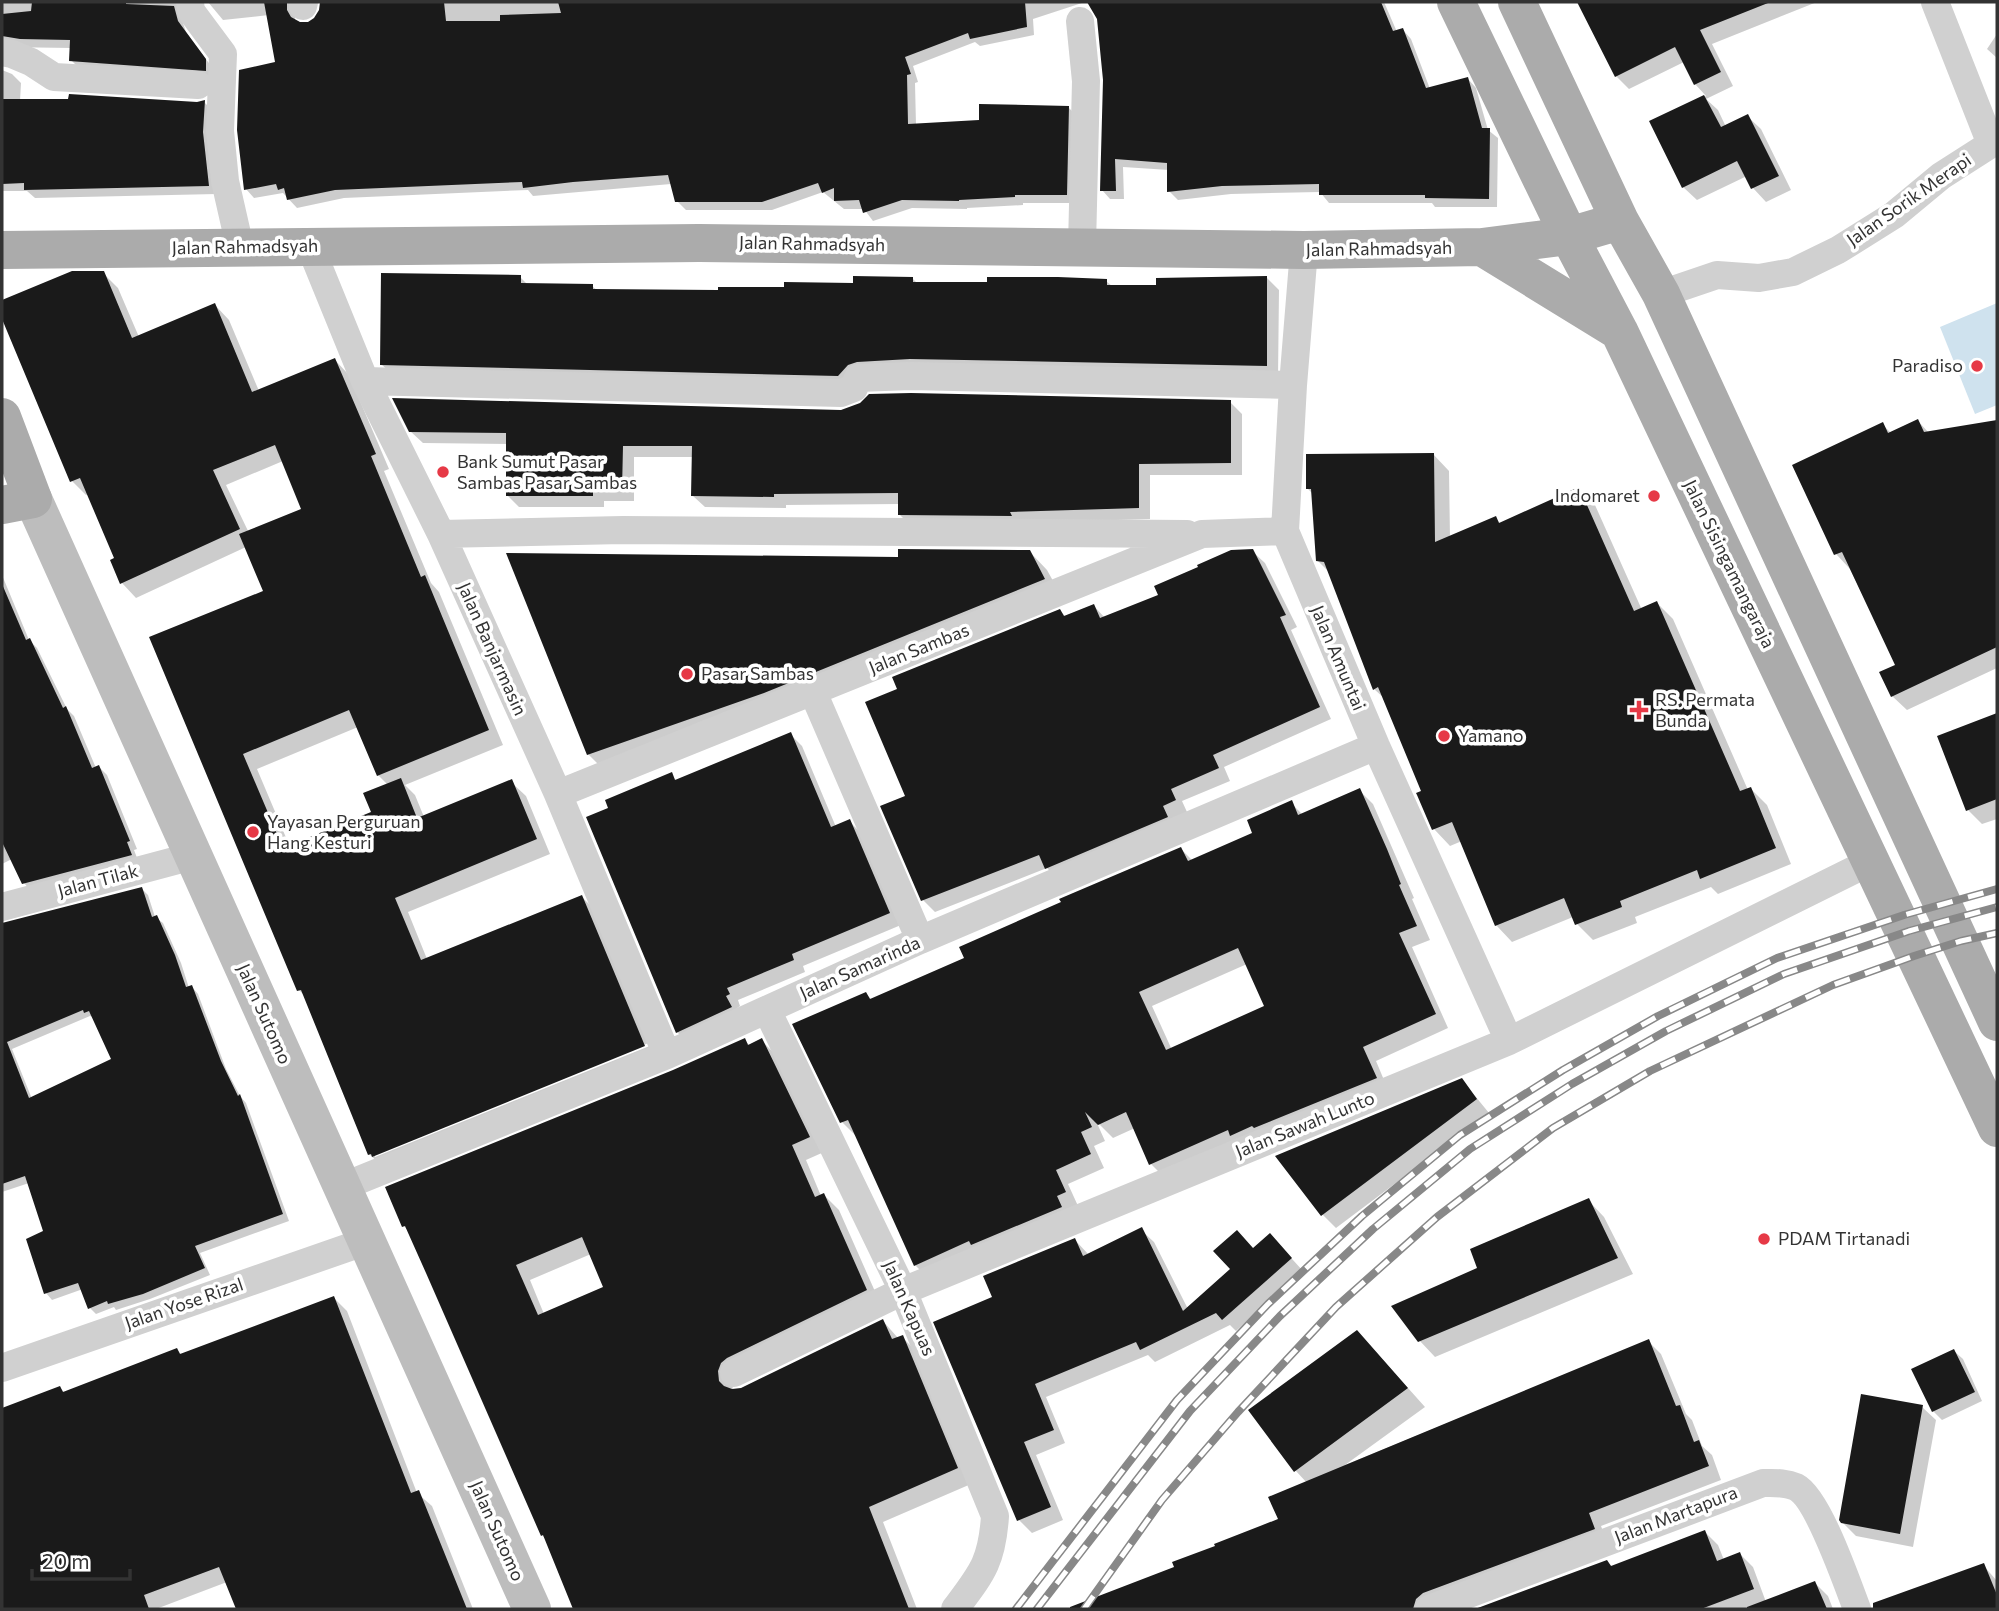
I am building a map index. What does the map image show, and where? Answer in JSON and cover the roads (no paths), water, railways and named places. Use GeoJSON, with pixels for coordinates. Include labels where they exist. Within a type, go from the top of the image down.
{"type":"FeatureCollection","features":[{"type":"Feature","properties":{"kind":"main road","name":"Jalan Sisingamangaraja"},"geometry":{"type":"LineString","coordinates":[[1456,2],[1569,236],[1619,331],[1997,1128]]}},
{"type":"Feature","properties":{"kind":"main road"},"geometry":{"type":"LineString","coordinates":[[1517,2],[1620,221],[1661,294],[1997,1022]]}},
{"type":"Feature","properties":{"kind":"main road","name":"Jalan Rahmadsyah"},"geometry":{"type":"LineString","coordinates":[[2,250],[699,243],[1304,250],[1482,247],[1569,236],[1620,221]]}},
{"type":"Feature","properties":{"kind":"main road"},"geometry":{"type":"LineString","coordinates":[[1482,247],[1619,331]]}},
{"type":"Feature","properties":{"kind":"main road","name":"Jalan Sutomo"},"geometry":{"type":"LineString","coordinates":[[2,417],[18,502],[193,856],[532,1609]]}},
{"type":"Feature","properties":{"kind":"main road"},"geometry":{"type":"LineString","coordinates":[[1695,494],[1743,475]]}},
{"type":"Feature","properties":{"kind":"street"},"geometry":{"type":"LineString","coordinates":[[190,2],[191,11],[223,54],[220,131],[225,181],[240,247]]}},
{"type":"Feature","properties":{"kind":"street"},"geometry":{"type":"LineString","coordinates":[[1936,2],[1994,143]]}},
{"type":"Feature","properties":{"kind":"street"},"geometry":{"type":"LineString","coordinates":[[1080,21],[1086,81],[1082,246]]}},
{"type":"Feature","properties":{"kind":"street"},"geometry":{"type":"LineString","coordinates":[[2,52],[31,62],[54,77],[198,85]]}},
{"type":"Feature","properties":{"kind":"street","name":"Jalan Sorik Merapi"},"geometry":{"type":"LineString","coordinates":[[1661,294],[1717,275],[1759,278],[1793,272],[1838,250],[1894,215],[1941,176],[1994,143]]}},
{"type":"Feature","properties":{"kind":"street","name":"Jalan Banjarmasin"},"geometry":{"type":"LineString","coordinates":[[310,246],[365,381],[441,534],[558,794],[667,1055]]}},
{"type":"Feature","properties":{"kind":"street","name":"Jalan Amuntai"},"geometry":{"type":"LineString","coordinates":[[1304,250],[1285,531],[1376,746],[1508,1041]]}},
{"type":"Feature","properties":{"kind":"street"},"geometry":{"type":"LineString","coordinates":[[365,381],[841,393],[854,388],[858,378],[911,376],[1293,385]]}},
{"type":"Feature","properties":{"kind":"street"},"geometry":{"type":"LineString","coordinates":[[441,534],[623,530],[1202,534]]}},
{"type":"Feature","properties":{"kind":"street","name":"Jalan Sambas"},"geometry":{"type":"LineString","coordinates":[[558,794],[1202,534],[1285,531]]}},
{"type":"Feature","properties":{"kind":"street"},"geometry":{"type":"LineString","coordinates":[[813,692],[920,940]]}},
{"type":"Feature","properties":{"kind":"street","name":"Jalan Samarinda"},"geometry":{"type":"LineString","coordinates":[[342,1186],[667,1055],[920,940],[1376,746]]}},
{"type":"Feature","properties":{"kind":"street","name":"Jalan Tilak"},"geometry":{"type":"LineString","coordinates":[[2,907],[193,856]]}},
{"type":"Feature","properties":{"kind":"street","name":"Jalan Sawah Lunto"},"geometry":{"type":"LineString","coordinates":[[734,1373],[903,1291],[1508,1041],[1870,862]]}},
{"type":"Feature","properties":{"kind":"street","name":"Jalan Kapuas"},"geometry":{"type":"LineString","coordinates":[[767,1010],[903,1291],[995,1516],[993,1542],[984,1571],[955,1609]]}},
{"type":"Feature","properties":{"kind":"street","name":"Jalan Yose Rizal"},"geometry":{"type":"LineString","coordinates":[[3,1363],[366,1241]]}},
{"type":"Feature","properties":{"kind":"street","name":"Jalan Martapura"},"geometry":{"type":"LineString","coordinates":[[1429,1609],[1763,1483],[1780,1483],[1797,1488],[1814,1506],[1857,1609]]}},
{"type":"Feature","properties":{"kind":"water","name":"Paradiso"},"geometry":{"type":"Polygon","coordinates":[[[1997,303],[1997,405],[1975,414],[1940,327],[1997,303]]]}},
{"type":"Feature","properties":{"kind":"railway"},"geometry":{"type":"LineString","coordinates":[[1016,1609],[1177,1400],[1268,1304],[1362,1216],[1460,1135],[1563,1070],[1658,1016],[1777,958],[1904,915],[1997,889]]}},
{"type":"Feature","properties":{"kind":"railway"},"geometry":{"type":"LineString","coordinates":[[1037,1609],[1190,1411],[1280,1316],[1373,1229],[1470,1149],[1572,1084],[1666,1031],[1784,974],[1909,931],[1997,907]]}},
{"type":"Feature","properties":{"kind":"railway"},"geometry":{"type":"LineString","coordinates":[[1084,1609],[1162,1500],[1238,1412],[1336,1307],[1437,1217],[1553,1128],[1650,1071],[1833,985],[1961,941],[1997,933]]}},
{"type":"Feature","properties":{"kind":"place","name":"Paradiso"},"geometry":{"type":"Point","coordinates":[1977,366]}},
{"type":"Feature","properties":{"kind":"place","name":"Bank Sumut Pasar Sambas Pasar Sambas"},"geometry":{"type":"Point","coordinates":[443,472]}},
{"type":"Feature","properties":{"kind":"place","name":"Indomaret"},"geometry":{"type":"Point","coordinates":[1654,496]}},
{"type":"Feature","properties":{"kind":"place","name":"Pasar Sambas"},"geometry":{"type":"Point","coordinates":[687,674]}},
{"type":"Feature","properties":{"kind":"place","name":"RS. Permata Bunda"},"geometry":{"type":"Point","coordinates":[1639,710]}},
{"type":"Feature","properties":{"kind":"place","name":"Yamano"},"geometry":{"type":"Point","coordinates":[1444,736]}},
{"type":"Feature","properties":{"kind":"place","name":"Yayasan Perguruan Hang Kesturi"},"geometry":{"type":"Point","coordinates":[253,832]}},
{"type":"Feature","properties":{"kind":"place","name":"PDAM Tirtanadi"},"geometry":{"type":"Point","coordinates":[1764,1239]}}]}
